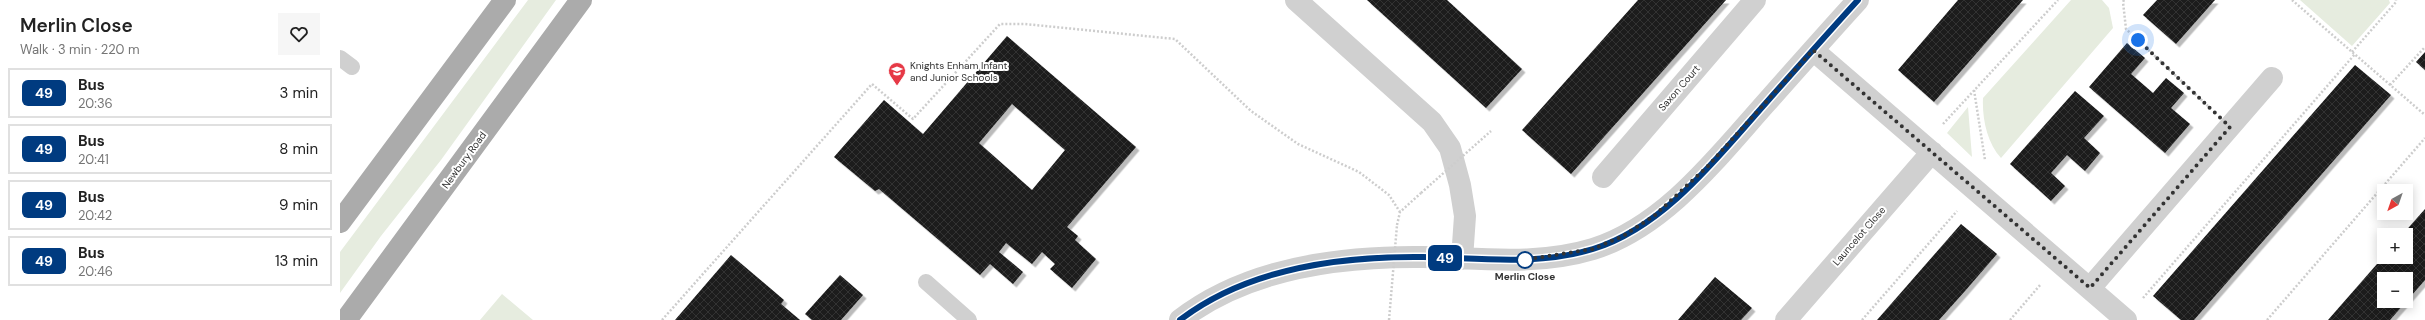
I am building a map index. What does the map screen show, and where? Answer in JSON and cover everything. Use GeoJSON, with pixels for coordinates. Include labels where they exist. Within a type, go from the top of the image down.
{"type":"FeatureCollection","features":[{"type":"Feature","properties":{"kind":"main road"},"geometry":{"type":"LineString","coordinates":[[340,222],[505,0]]}},
{"type":"Feature","properties":{"kind":"main road","name":"Newbury Road"},"geometry":{"type":"LineString","coordinates":[[346,320],[581,0]]}},
{"type":"Feature","properties":{"kind":"street"},"geometry":{"type":"LineString","coordinates":[[1296,0],[1432,122],[1450,148],[1460,185],[1465,216],[1462,260]]}},
{"type":"Feature","properties":{"kind":"street","name":"Saxon Court"},"geometry":{"type":"LineString","coordinates":[[1603,177],[1755,0]]}},
{"type":"Feature","properties":{"kind":"street"},"geometry":{"type":"LineString","coordinates":[[1180,320],[1205,302],[1294,268],[1377,258],[1423,257],[1462,260],[1511,261],[1534,259],[1593,249],[1623,236],[1654,216],[1680,194],[1740,132],[1858,0]]}},
{"type":"Feature","properties":{"kind":"street"},"geometry":{"type":"LineString","coordinates":[[1813,50],[2125,319]]}},
{"type":"Feature","properties":{"kind":"street"},"geometry":{"type":"LineString","coordinates":[[2090,288],[2272,78]]}},
{"type":"Feature","properties":{"kind":"street","name":"Launcelot Close"},"geometry":{"type":"LineString","coordinates":[[1786,320],[1928,149]]}},
{"type":"Feature","properties":{"kind":"lane"},"geometry":{"type":"LineString","coordinates":[[926,282],[969,320]]}},
{"type":"Feature","properties":{"kind":"path"},"geometry":{"type":"LineString","coordinates":[[1928,149],[1974,90],[2058,0]]}},
{"type":"Feature","properties":{"kind":"path"},"geometry":{"type":"LineString","coordinates":[[2292,0],[2425,115]]}},
{"type":"Feature","properties":{"kind":"path"},"geometry":{"type":"LineString","coordinates":[[2125,319],[2354,53],[2396,2],[2396,0]]}},
{"type":"Feature","properties":{"kind":"path"},"geometry":{"type":"LineString","coordinates":[[2123,1],[2126,29],[2230,127]]}},
{"type":"Feature","properties":{"kind":"path"},"geometry":{"type":"LineString","coordinates":[[662,320],[872,84],[913,119],[1000,24],[1025,24],[1175,39],[1251,111],[1298,144],[1359,172],[1389,195],[1400,212]]}},
{"type":"Feature","properties":{"kind":"path"},"geometry":{"type":"LineString","coordinates":[[2390,85],[2425,47]]}},
{"type":"Feature","properties":{"kind":"path"},"geometry":{"type":"LineString","coordinates":[[1974,90],[1992,204]]}},
{"type":"Feature","properties":{"kind":"path"},"geometry":{"type":"LineString","coordinates":[[1389,320],[1397,225],[1400,212],[1491,131]]}},
{"type":"Feature","properties":{"kind":"path"},"geometry":{"type":"LineString","coordinates":[[2267,320],[2425,138]]}},
{"type":"Feature","properties":{"kind":"path"},"geometry":{"type":"LineString","coordinates":[[1862,320],[1976,190]]}},
{"type":"Feature","properties":{"kind":"path"},"geometry":{"type":"LineString","coordinates":[[2010,320],[2059,263]]}},
{"type":"Feature","properties":{"kind":"shaded area"},"geometry":{"type":"Polygon","coordinates":[[[528,0],[556,0],[441,160],[381,236],[340,293],[340,252],[528,0]]]}},
{"type":"Feature","properties":{"kind":"shaded area"},"geometry":{"type":"Polygon","coordinates":[[[2071,0],[2102,0],[2109,8],[2113,28],[2001,158],[1992,145],[1986,130],[1983,114],[1983,98],[2071,0]]]}},
{"type":"Feature","properties":{"kind":"shaded area"},"geometry":{"type":"Polygon","coordinates":[[[2300,0],[2389,0],[2390,3],[2352,46],[2300,0]]]}},
{"type":"Feature","properties":{"kind":"shaded area"},"geometry":{"type":"Polygon","coordinates":[[[1968,107],[1972,157],[1947,133],[1968,107]]]}},
{"type":"Feature","properties":{"kind":"shaded area"},"geometry":{"type":"Polygon","coordinates":[[[502,294],[533,320],[480,320],[502,294]]]}},
{"type":"Feature","properties":{"kind":"building"},"geometry":{"type":"Polygon","coordinates":[[[1367,0],[1447,0],[1522,69],[1486,108],[1367,0]]]}},
{"type":"Feature","properties":{"kind":"building"},"geometry":{"type":"Polygon","coordinates":[[[1638,0],[1726,0],[1571,174],[1522,130],[1638,0]]]}},
{"type":"Feature","properties":{"kind":"building"},"geometry":{"type":"Polygon","coordinates":[[[1958,0],[2023,0],[1934,102],[1898,70],[1958,0]]]}},
{"type":"Feature","properties":{"kind":"building"},"geometry":{"type":"Polygon","coordinates":[[[2157,0],[2215,0],[2176,44],[2143,15],[2157,0]]]}},
{"type":"Feature","properties":{"kind":"building"},"geometry":{"type":"Polygon","coordinates":[[[1007,36],[1136,147],[1067,227],[1078,236],[1075,240],[1096,259],[1072,288],[1050,269],[1055,264],[1042,252],[1032,264],[1006,243],[999,252],[1023,272],[1013,284],[990,264],[980,275],[879,189],[875,191],[834,157],[884,100],[923,134],[1007,36]],[[1012,104],[979,143],[1032,190],[1065,150],[1012,104]]]}},
{"type":"Feature","properties":{"kind":"building"},"geometry":{"type":"Polygon","coordinates":[[[2127,43],[2145,58],[2131,74],[2153,93],[2166,78],[2184,93],[2171,108],[2190,124],[2165,153],[2089,87],[2127,43]]]}},
{"type":"Feature","properties":{"kind":"building"},"geometry":{"type":"Polygon","coordinates":[[[2425,52],[2425,70],[2416,62],[2425,52]]]}},
{"type":"Feature","properties":{"kind":"building"},"geometry":{"type":"Polygon","coordinates":[[[2355,65],[2391,95],[2194,320],[2181,320],[2153,296],[2355,65]]]}},
{"type":"Feature","properties":{"kind":"building"},"geometry":{"type":"Polygon","coordinates":[[[2075,91],[2104,116],[2084,138],[2100,153],[2085,171],[2067,155],[2051,173],[2065,186],[2051,201],[2010,164],[2075,91]]]}},
{"type":"Feature","properties":{"kind":"building"},"geometry":{"type":"Polygon","coordinates":[[[2425,209],[2425,280],[2413,294],[2413,272],[2377,272],[2377,308],[2400,308],[2390,320],[2328,320],[2377,264],[2413,264],[2413,228],[2408,228],[2425,209]]]}},
{"type":"Feature","properties":{"kind":"building"},"geometry":{"type":"Polygon","coordinates":[[[1961,224],[1997,254],[1965,291],[1939,320],[1877,320],[1961,224]]]}},
{"type":"Feature","properties":{"kind":"building"},"geometry":{"type":"Polygon","coordinates":[[[731,255],[784,300],[781,304],[800,320],[675,320],[731,255]]]}},
{"type":"Feature","properties":{"kind":"building"},"geometry":{"type":"Polygon","coordinates":[[[840,275],[863,295],[841,320],[812,320],[805,314],[840,275]]]}},
{"type":"Feature","properties":{"kind":"building"},"geometry":{"type":"Polygon","coordinates":[[[1715,277],[1752,308],[1741,320],[1678,320],[1715,277]]]}},
{"type":"Feature","properties":{"kind":"bus line","name":"49"},"geometry":{"type":"LineString","coordinates":[[1180,320],[1205,302],[1235,288],[1294,268],[1377,258],[1423,257],[1462,260],[1511,261],[1534,259],[1593,249],[1623,236],[1654,216],[1680,194],[1708,166],[1858,0]]}},
{"type":"Feature","properties":{"kind":"place","name":"Knights Enham Infant and Junior Schools"},"geometry":{"type":"Point","coordinates":[897,86]}},
{"type":"Feature","properties":{"kind":"place","name":"Merlin Close"},"geometry":{"type":"Point","coordinates":[1525,260]}},
{"type":"Feature","properties":{"kind":"route"},"geometry":{"type":"LineString","coordinates":[[1525,260],[1523,260],[1593,249],[1623,236],[1654,216],[1680,194],[1708,166],[1813,50],[2059,263],[2090,288],[2230,127],[2138,40]]}}]}
